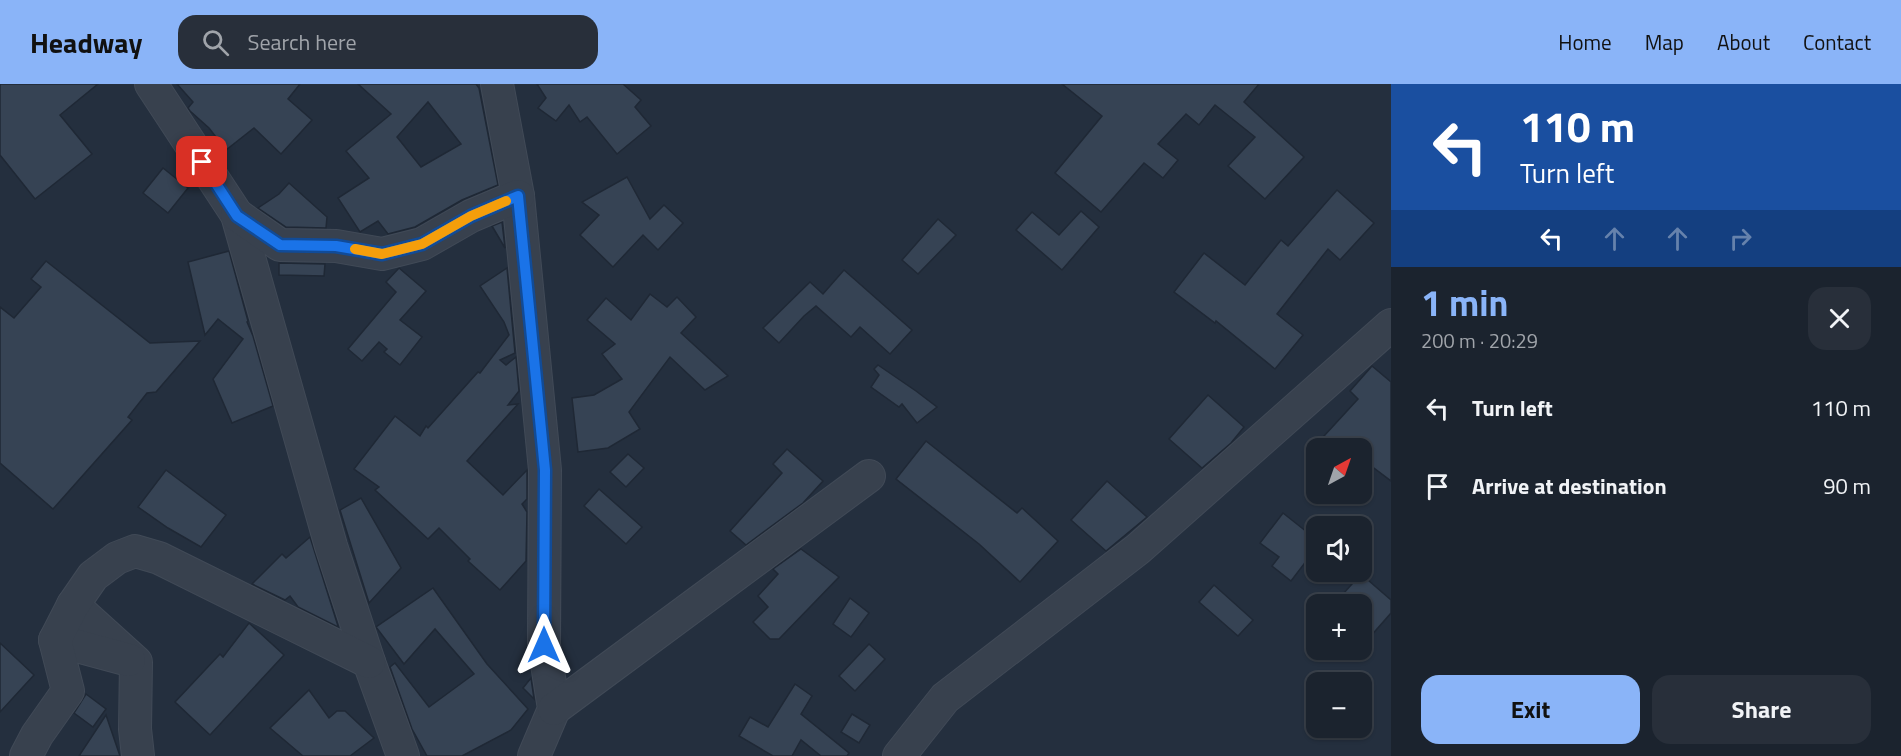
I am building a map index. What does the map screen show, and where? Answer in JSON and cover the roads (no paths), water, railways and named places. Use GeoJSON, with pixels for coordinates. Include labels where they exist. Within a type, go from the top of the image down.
{"type":"FeatureCollection","features":[{"type":"Feature","properties":{"kind":"street"},"geometry":{"type":"LineString","coordinates":[[151,84],[237,216],[331,546],[403,756]]}},
{"type":"Feature","properties":{"kind":"street"},"geometry":{"type":"LineString","coordinates":[[497,84],[518,196],[545,470],[544,645],[554,709]]}},
{"type":"Feature","properties":{"kind":"street"},"geometry":{"type":"LineString","coordinates":[[237,216],[280,245],[336,246],[382,254],[422,244],[471,216],[518,196]]}},
{"type":"Feature","properties":{"kind":"street"},"geometry":{"type":"LineString","coordinates":[[899,756],[945,698],[1138,549],[1391,325]]}},
{"type":"Feature","properties":{"kind":"street"},"geometry":{"type":"LineString","coordinates":[[534,756],[554,709],[869,476]]}},
{"type":"Feature","properties":{"kind":"street"},"geometry":{"type":"LineString","coordinates":[[26,756],[37,735],[68,691],[55,640],[73,605],[93,576],[117,558],[135,551],[159,558],[369,662]]}},
{"type":"Feature","properties":{"kind":"street"},"geometry":{"type":"LineString","coordinates":[[73,605],[136,662],[135,729],[138,756]]}},
{"type":"Feature","properties":{"kind":"street"},"geometry":{"type":"LineString","coordinates":[[55,640],[136,662]]}}]}
